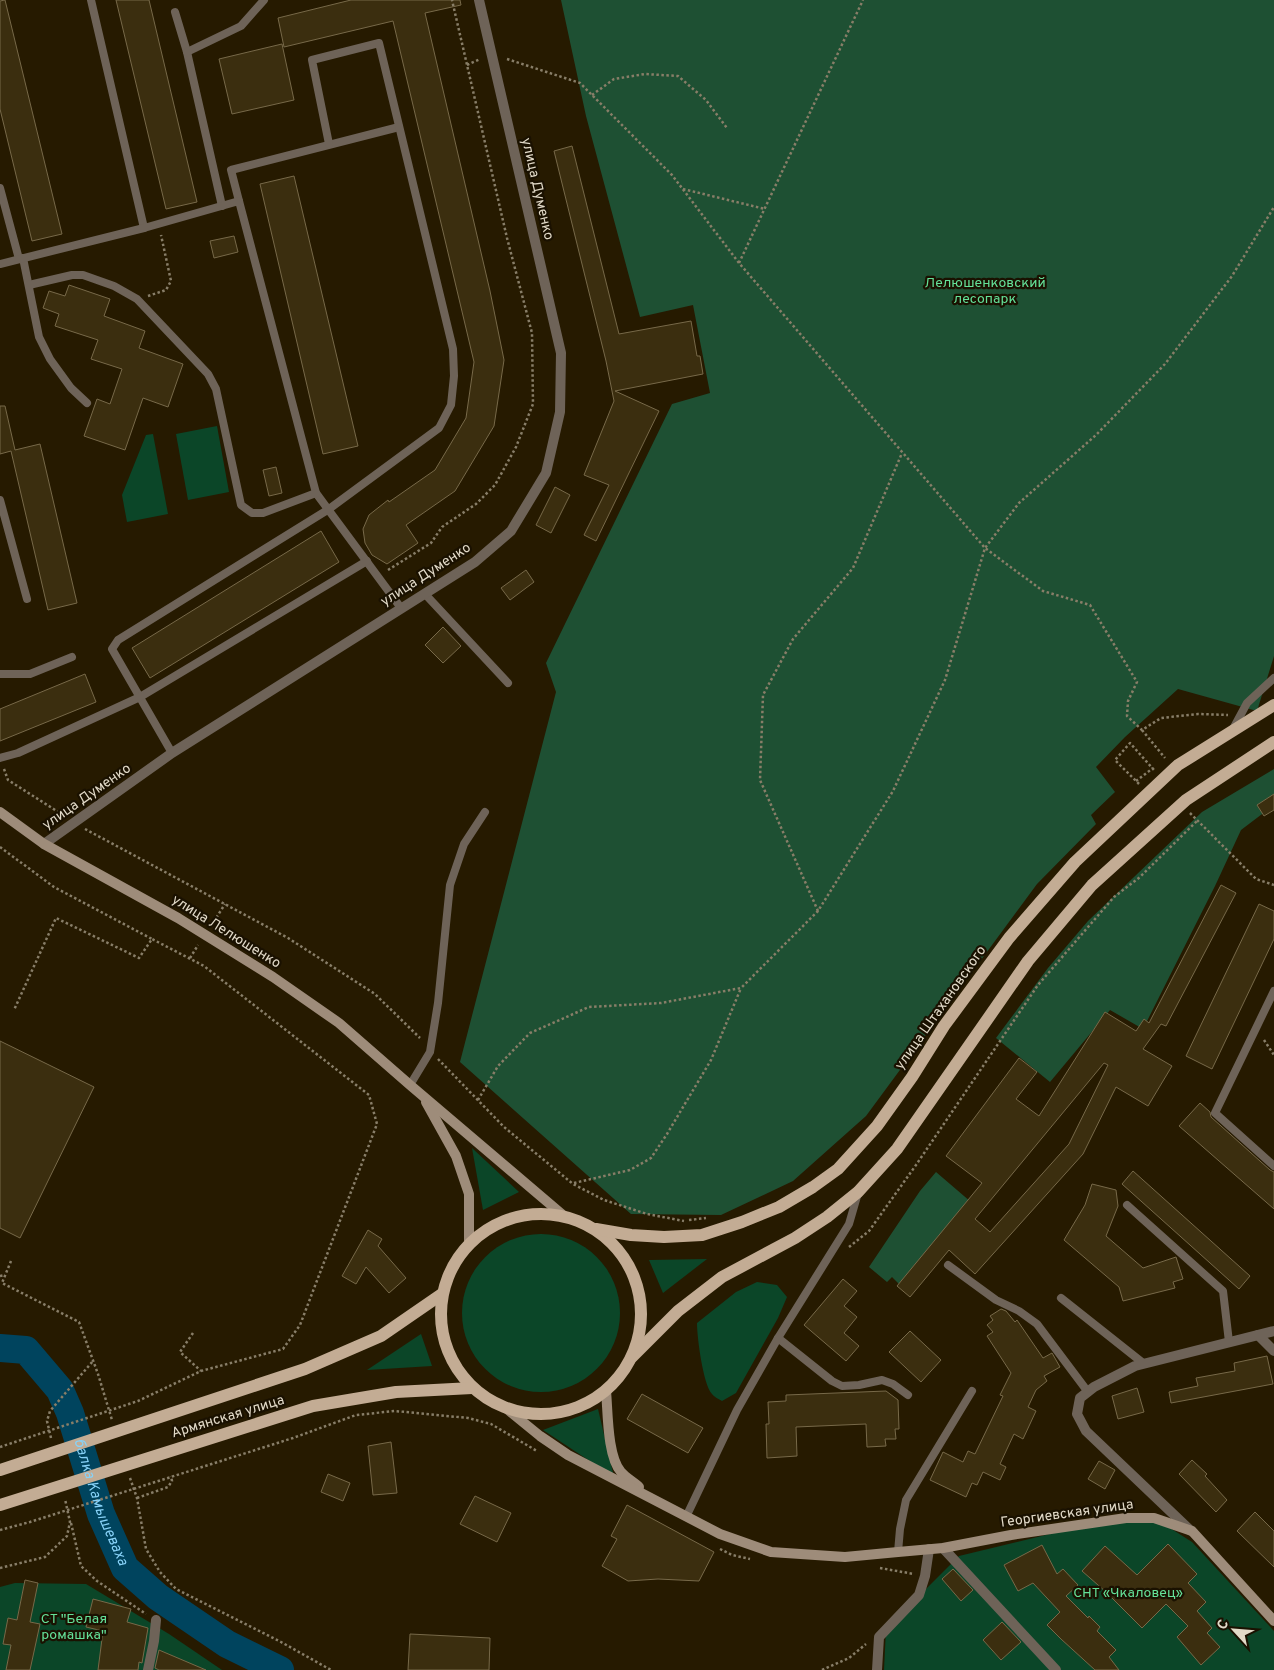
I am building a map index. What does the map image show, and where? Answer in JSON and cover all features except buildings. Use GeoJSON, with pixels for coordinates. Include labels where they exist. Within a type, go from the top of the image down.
{"type":"FeatureCollection","features":[{"type":"Feature","properties":{"kind":"main road","name":"улица Штахановского"},"geometry":{"type":"LineString","coordinates":[[596,1229],[631,1235],[664,1237],[702,1235],[779,1207],[813,1187],[838,1169],[877,1126],[912,1077],[944,1026],[1009,938],[1075,862],[1178,765],[1232,730],[1274,706]]}},
{"type":"Feature","properties":{"kind":"main road"},"geometry":{"type":"LineString","coordinates":[[632,1357],[642,1322],[638,1287],[622,1254],[596,1229],[564,1216],[535,1213],[504,1220],[485,1230],[469,1244],[450,1272],[442,1294],[440,1321],[446,1347],[456,1368],[472,1388],[507,1409],[548,1415],[578,1407],[606,1391],[632,1357],[678,1311],[722,1277],[752,1259],[795,1238],[827,1217],[858,1192],[897,1149],[1028,961],[1092,886],[1186,800],[1274,742]]}},
{"type":"Feature","properties":{"kind":"main road","name":"Армянская улица"},"geometry":{"type":"LineString","coordinates":[[6,1468],[305,1369],[381,1336],[442,1294]]}},
{"type":"Feature","properties":{"kind":"main road","name":"Армянская улица"},"geometry":{"type":"LineString","coordinates":[[0,1506],[313,1406],[396,1392],[472,1388]]}},
{"type":"Feature","properties":{"kind":"street","name":"улица Думенко"},"geometry":{"type":"LineString","coordinates":[[44,844],[172,753],[475,562],[511,531],[546,474],[560,412],[561,353],[479,0]]}},
{"type":"Feature","properties":{"kind":"street","name":"улица Лелюшенко"},"geometry":{"type":"LineString","coordinates":[[0,812],[44,844],[178,918],[273,977],[339,1023],[410,1086],[564,1216]]}},
{"type":"Feature","properties":{"kind":"street"},"geometry":{"type":"LineString","coordinates":[[423,1097],[456,1156],[469,1194],[469,1244]]}},
{"type":"Feature","properties":{"kind":"street"},"geometry":{"type":"LineString","coordinates":[[1088,1392],[1127,1370],[1143,1364],[1274,1332]]}},
{"type":"Feature","properties":{"kind":"street"},"geometry":{"type":"LineString","coordinates":[[1258,1335],[1274,1351]]}},
{"type":"Feature","properties":{"kind":"street"},"geometry":{"type":"LineString","coordinates":[[606,1391],[608,1431],[614,1460],[620,1472],[658,1502]]}},
{"type":"Feature","properties":{"kind":"street","name":"Георгиевская улица"},"geometry":{"type":"LineString","coordinates":[[1088,1392],[1080,1398],[1077,1414],[1086,1431],[1192,1531]]}},
{"type":"Feature","properties":{"kind":"street"},"geometry":{"type":"LineString","coordinates":[[507,1409],[540,1436],[568,1455],[658,1502]]}},
{"type":"Feature","properties":{"kind":"street","name":"Георгиевская улица"},"geometry":{"type":"LineString","coordinates":[[658,1502],[720,1534],[771,1552],[845,1557],[943,1548],[1011,1535],[1126,1518],[1154,1518],[1192,1531]]}},
{"type":"Feature","properties":{"kind":"street"},"geometry":{"type":"LineString","coordinates":[[1192,1531],[1274,1621]]}},
{"type":"Feature","properties":{"kind":"street"},"geometry":{"type":"LineString","coordinates":[[943,1548],[1056,1670]]}},
{"type":"Feature","properties":{"kind":"street"},"geometry":{"type":"LineString","coordinates":[[876,1670],[879,1637],[919,1595],[925,1576],[929,1549]]}},
{"type":"Feature","properties":{"kind":"street"},"geometry":{"type":"LineString","coordinates":[[148,1670],[156,1620]]}},
{"type":"Feature","properties":{"kind":"lane"},"geometry":{"type":"LineString","coordinates":[[91,0],[144,228]]}},
{"type":"Feature","properties":{"kind":"lane"},"geometry":{"type":"LineString","coordinates":[[187,52],[241,26],[264,0]]}},
{"type":"Feature","properties":{"kind":"lane"},"geometry":{"type":"LineString","coordinates":[[175,12],[187,52],[222,206]]}},
{"type":"Feature","properties":{"kind":"lane"},"geometry":{"type":"LineString","coordinates":[[172,753],[112,649],[118,640],[329,509],[439,428],[450,405],[454,376],[453,349],[379,43],[312,60],[329,144]]}},
{"type":"Feature","properties":{"kind":"lane"},"geometry":{"type":"LineString","coordinates":[[399,127],[231,170],[316,493],[401,608]]}},
{"type":"Feature","properties":{"kind":"lane"},"geometry":{"type":"LineString","coordinates":[[0,188],[29,285],[39,337],[50,359],[71,388],[87,403]]}},
{"type":"Feature","properties":{"kind":"lane"},"geometry":{"type":"LineString","coordinates":[[0,264],[144,228],[239,201]]}},
{"type":"Feature","properties":{"kind":"lane"},"geometry":{"type":"LineString","coordinates":[[29,285],[72,275],[83,275],[114,286],[137,299],[208,374],[216,389],[241,505],[252,513],[263,513],[316,493]]}},
{"type":"Feature","properties":{"kind":"lane"},"geometry":{"type":"LineString","coordinates":[[0,500],[27,599]]}},
{"type":"Feature","properties":{"kind":"lane"},"geometry":{"type":"LineString","coordinates":[[0,758],[18,754],[140,697],[367,561]]}},
{"type":"Feature","properties":{"kind":"lane"},"geometry":{"type":"LineString","coordinates":[[425,594],[508,683]]}},
{"type":"Feature","properties":{"kind":"lane"},"geometry":{"type":"LineString","coordinates":[[0,674],[30,674],[72,657]]}},
{"type":"Feature","properties":{"kind":"lane"},"geometry":{"type":"LineString","coordinates":[[1232,730],[1247,703],[1274,678]]}},
{"type":"Feature","properties":{"kind":"lane"},"geometry":{"type":"LineString","coordinates":[[410,1086],[430,1052],[440,994],[450,885],[464,844],[486,812]]}},
{"type":"Feature","properties":{"kind":"lane"},"geometry":{"type":"LineString","coordinates":[[1274,991],[1215,1113],[1274,1166]]}},
{"type":"Feature","properties":{"kind":"lane"},"geometry":{"type":"LineString","coordinates":[[686,1517],[737,1410],[778,1338],[849,1224],[858,1192]]}},
{"type":"Feature","properties":{"kind":"lane"},"geometry":{"type":"LineString","coordinates":[[1127,1205],[1222,1291],[1229,1342]]}},
{"type":"Feature","properties":{"kind":"lane"},"geometry":{"type":"LineString","coordinates":[[948,1265],[996,1300],[1019,1311],[1037,1324],[1088,1392]]}},
{"type":"Feature","properties":{"kind":"lane"},"geometry":{"type":"LineString","coordinates":[[1061,1298],[1143,1364]]}},
{"type":"Feature","properties":{"kind":"lane"},"geometry":{"type":"LineString","coordinates":[[778,1338],[832,1381],[842,1386],[859,1385],[882,1380],[893,1384],[908,1395]]}},
{"type":"Feature","properties":{"kind":"lane"},"geometry":{"type":"LineString","coordinates":[[898,1552],[900,1529],[906,1500],[972,1391]]}},
{"type":"Feature","properties":{"kind":"path"},"geometry":{"type":"LineString","coordinates":[[378,576],[431,543],[442,527],[476,504],[495,485],[516,447],[533,404],[532,333],[507,238],[452,0]]}},
{"type":"Feature","properties":{"kind":"path"},"geometry":{"type":"LineString","coordinates":[[739,263],[863,0]]}},
{"type":"Feature","properties":{"kind":"path"},"geometry":{"type":"LineString","coordinates":[[491,54],[580,83],[672,175],[739,263],[985,548],[1043,591],[1090,605],[1137,682],[1128,701],[1127,716],[1142,730],[1165,758],[1136,781]]}},
{"type":"Feature","properties":{"kind":"path"},"geometry":{"type":"LineString","coordinates":[[592,95],[614,79],[645,74],[678,76],[706,100],[727,128]]}},
{"type":"Feature","properties":{"kind":"path"},"geometry":{"type":"LineString","coordinates":[[682,188],[765,209]]}},
{"type":"Feature","properties":{"kind":"path"},"geometry":{"type":"LineString","coordinates":[[573,1184],[630,1170],[651,1158],[668,1134],[711,1060],[741,988],[818,911],[893,791],[945,680],[985,548],[1019,503],[1096,435],[1165,364],[1232,276],[1274,207]]}},
{"type":"Feature","properties":{"kind":"path"},"geometry":{"type":"LineString","coordinates":[[137,299],[166,290],[171,281],[158,224]]}},
{"type":"Feature","properties":{"kind":"path"},"geometry":{"type":"LineString","coordinates":[[818,911],[760,780],[764,695],[794,638],[853,568],[902,453]]}},
{"type":"Feature","properties":{"kind":"path"},"geometry":{"type":"LineString","coordinates":[[1142,730],[1161,718],[1198,714],[1230,715]]}},
{"type":"Feature","properties":{"kind":"path"},"geometry":{"type":"LineString","coordinates":[[1130,743],[1115,760],[1140,786]]}},
{"type":"Feature","properties":{"kind":"path"},"geometry":{"type":"LineString","coordinates":[[0,758],[8,780],[100,838],[288,938],[375,994],[418,1036],[430,1052],[504,1127],[573,1184],[604,1200],[647,1214],[684,1221],[712,1217]]}},
{"type":"Feature","properties":{"kind":"path"},"geometry":{"type":"LineString","coordinates":[[848,1248],[869,1231],[1038,985],[1114,897],[1140,877],[1197,821]]}},
{"type":"Feature","properties":{"kind":"path"},"geometry":{"type":"LineString","coordinates":[[0,847],[54,887],[204,966],[369,1095],[377,1124],[300,1325],[283,1349],[202,1371],[138,1401],[0,1447]]}},
{"type":"Feature","properties":{"kind":"path"},"geometry":{"type":"LineString","coordinates":[[1256,879],[1274,885]]}},
{"type":"Feature","properties":{"kind":"path"},"geometry":{"type":"LineString","coordinates":[[14,1010],[56,918],[139,958],[152,939]]}},
{"type":"Feature","properties":{"kind":"path"},"geometry":{"type":"LineString","coordinates":[[478,1100],[498,1066],[530,1033],[589,1007],[661,1003],[741,988]]}},
{"type":"Feature","properties":{"kind":"path"},"geometry":{"type":"LineString","coordinates":[[1256,1028],[1274,1055]]}},
{"type":"Feature","properties":{"kind":"path"},"geometry":{"type":"LineString","coordinates":[[11,1261],[2,1283],[79,1322],[113,1422]]}},
{"type":"Feature","properties":{"kind":"path"},"geometry":{"type":"LineString","coordinates":[[0,1276],[5,1275]]}},
{"type":"Feature","properties":{"kind":"path"},"geometry":{"type":"LineString","coordinates":[[193,1333],[180,1352],[202,1371]]}},
{"type":"Feature","properties":{"kind":"path"},"geometry":{"type":"LineString","coordinates":[[0,1530],[293,1438],[356,1414],[394,1411],[476,1420],[491,1424],[539,1452]]}},
{"type":"Feature","properties":{"kind":"path"},"geometry":{"type":"LineString","coordinates":[[128,1469],[137,1498],[146,1549],[160,1572],[176,1589],[281,1642],[330,1670]]}},
{"type":"Feature","properties":{"kind":"path"},"geometry":{"type":"LineString","coordinates":[[137,1498],[168,1487],[172,1481],[171,1476]]}},
{"type":"Feature","properties":{"kind":"path"},"geometry":{"type":"LineString","coordinates":[[70,1522],[81,1566],[97,1581],[156,1620]]}},
{"type":"Feature","properties":{"kind":"path"},"geometry":{"type":"LineString","coordinates":[[715,1546],[732,1555],[757,1561]]}},
{"type":"Feature","properties":{"kind":"path"},"geometry":{"type":"LineString","coordinates":[[874,1567],[925,1576]]}},
{"type":"Feature","properties":{"kind":"path"},"geometry":{"type":"LineString","coordinates":[[822,1670],[849,1658],[871,1639]]}},
{"type":"Feature","properties":{"kind":"green space","name":"Лелюшенковский лесопарк"},"geometry":{"type":"Polygon","coordinates":[[[561,0],[1274,0],[1274,656],[1257,711],[1178,689],[1125,737],[1096,767],[1115,792],[1091,815],[1096,824],[1037,884],[866,1116],[793,1181],[721,1215],[631,1214],[460,1062],[556,692],[546,663],[672,404],[710,393],[693,305],[640,317],[586,116],[561,0]]]}},
{"type":"Feature","properties":{"kind":"green space"},"geometry":{"type":"Polygon","coordinates":[[[217,426],[229,492],[188,500],[176,434],[217,426]]]}},
{"type":"Feature","properties":{"kind":"green space"},"geometry":{"type":"Polygon","coordinates":[[[153,434],[168,514],[127,522],[122,495],[146,435],[153,434]]]}},
{"type":"Feature","properties":{"kind":"green space"},"geometry":{"type":"Polygon","coordinates":[[[1274,769],[1274,805],[1241,830],[1143,1029],[1110,1010],[1050,1082],[996,1038],[1048,968],[1088,921],[1202,812],[1274,769]]]}},
{"type":"Feature","properties":{"kind":"green space"},"geometry":{"type":"Polygon","coordinates":[[[472,1148],[519,1192],[483,1210],[472,1148]]]}},
{"type":"Feature","properties":{"kind":"green space"},"geometry":{"type":"Polygon","coordinates":[[[936,1172],[971,1202],[899,1284],[892,1277],[887,1282],[869,1267],[920,1191],[936,1172]]]}},
{"type":"Feature","properties":{"kind":"green space"},"geometry":{"type":"Polygon","coordinates":[[[533,1234],[549,1234],[578,1243],[597,1257],[607,1269],[614,1283],[620,1305],[620,1321],[614,1343],[607,1357],[597,1369],[585,1379],[571,1386],[549,1392],[533,1392],[511,1386],[497,1379],[475,1357],[468,1343],[462,1321],[462,1305],[468,1283],[475,1269],[497,1247],[511,1240],[533,1234]]]}},
{"type":"Feature","properties":{"kind":"green space"},"geometry":{"type":"Polygon","coordinates":[[[707,1259],[663,1293],[649,1260],[707,1259]]]}},
{"type":"Feature","properties":{"kind":"green space"},"geometry":{"type":"Polygon","coordinates":[[[757,1282],[777,1285],[787,1297],[778,1318],[736,1393],[722,1401],[712,1394],[706,1381],[699,1349],[697,1323],[736,1292],[757,1282]]]}},
{"type":"Feature","properties":{"kind":"green space"},"geometry":{"type":"Polygon","coordinates":[[[421,1334],[432,1366],[367,1370],[421,1334]]]}},
{"type":"Feature","properties":{"kind":"green space"},"geometry":{"type":"Polygon","coordinates":[[[598,1409],[614,1477],[543,1430],[598,1409]]]}},
{"type":"Feature","properties":{"kind":"green space","name":"СНТ «Чкаловец»"},"geometry":{"type":"Polygon","coordinates":[[[1128,1515],[1159,1521],[1192,1542],[1274,1631],[1274,1670],[884,1670],[886,1629],[959,1556],[1128,1515]]]}},
{"type":"Feature","properties":{"kind":"green space","name":"СТ \"Белая ромашка\""},"geometry":{"type":"Polygon","coordinates":[[[15,1583],[86,1584],[169,1634],[222,1670],[0,1670],[0,1587],[15,1583]]]}},
{"type":"Feature","properties":{"kind":"waterway","name":"балка Камышеваха"},"geometry":{"type":"LineString","coordinates":[[0,1348],[26,1350],[60,1390],[70,1413],[101,1514],[125,1568],[158,1597],[227,1644],[280,1670]]}}]}
